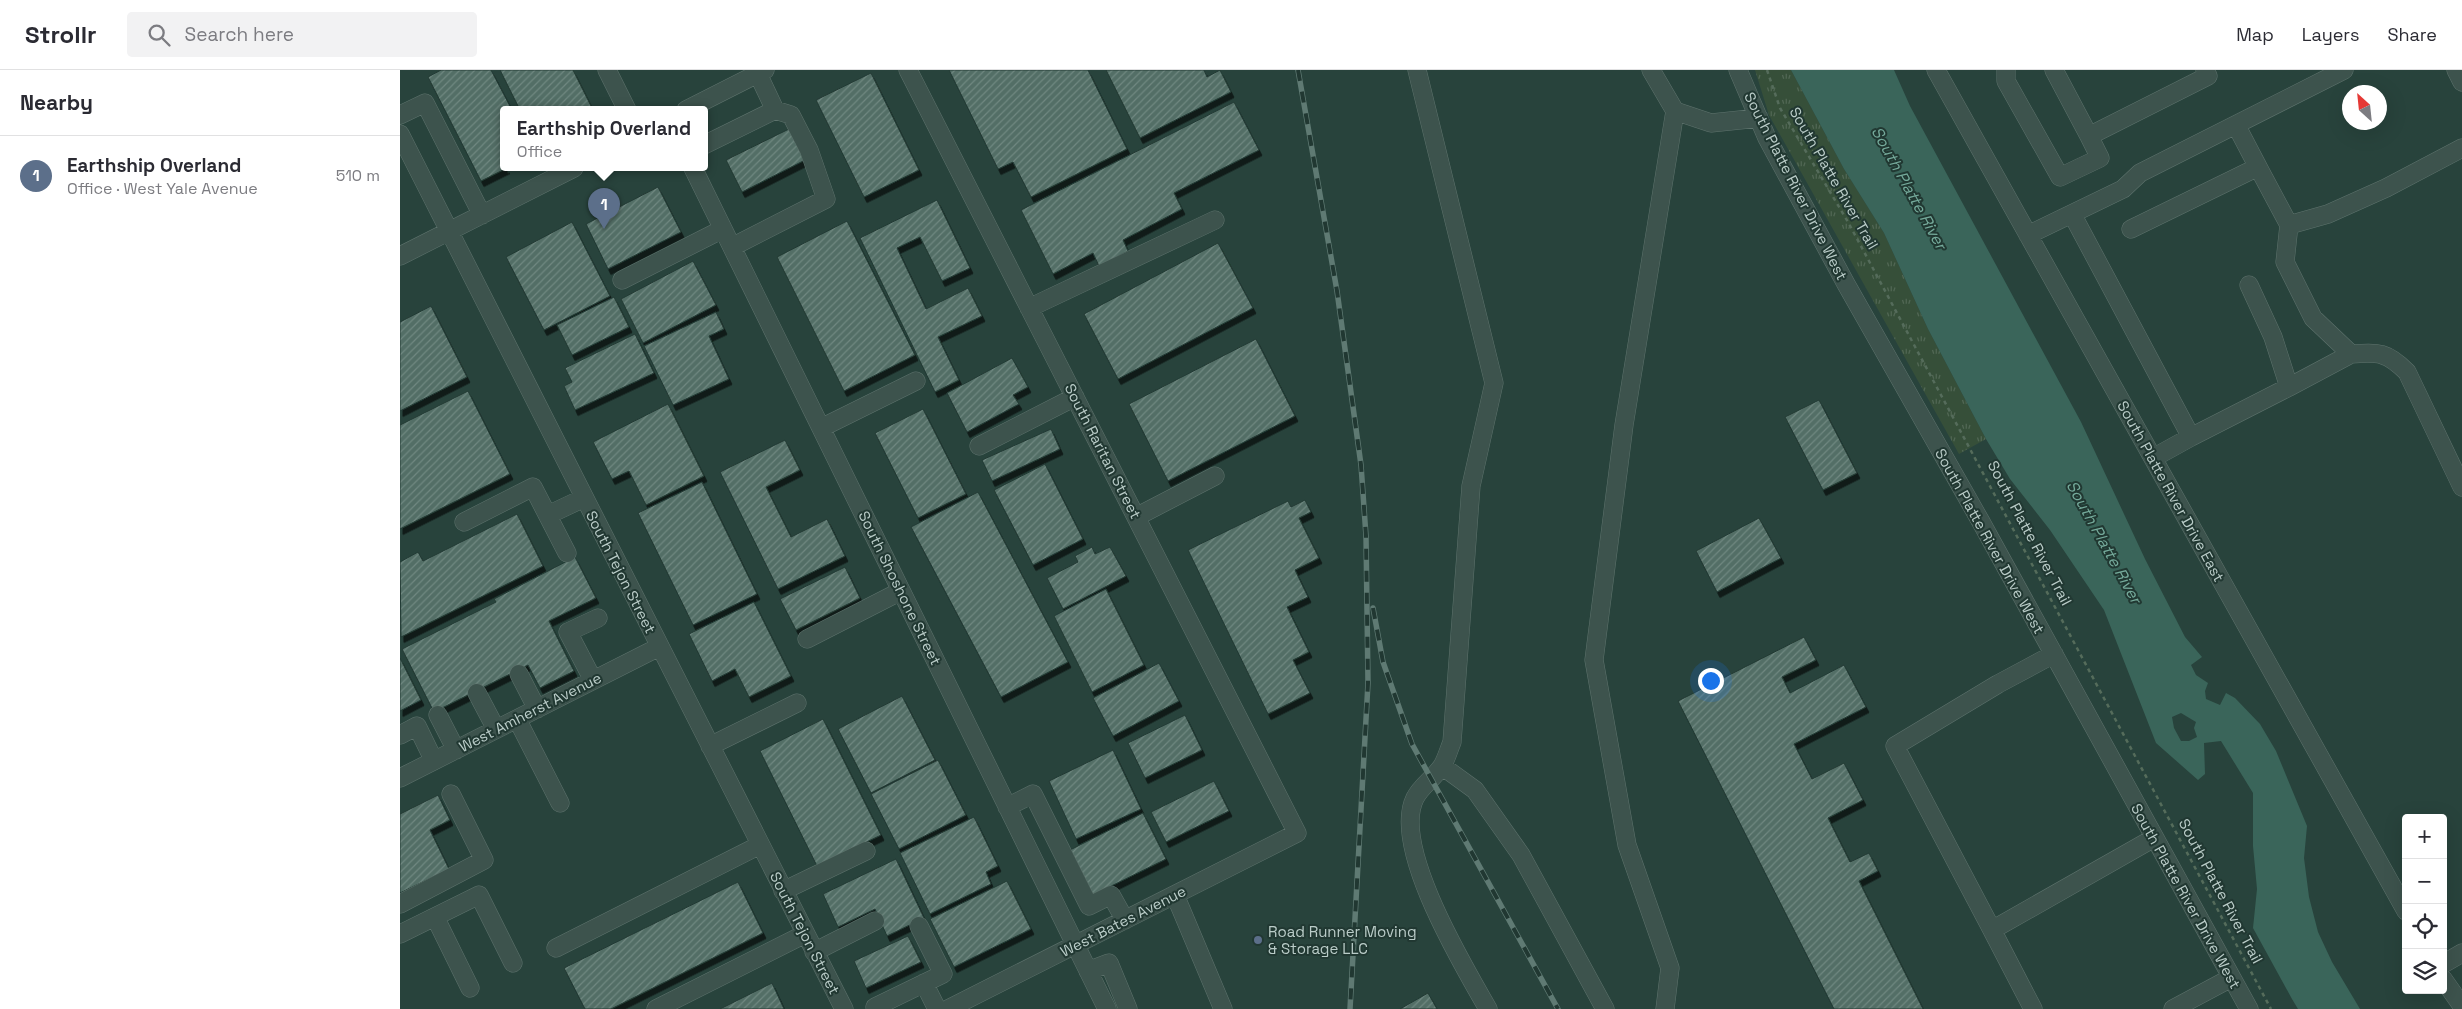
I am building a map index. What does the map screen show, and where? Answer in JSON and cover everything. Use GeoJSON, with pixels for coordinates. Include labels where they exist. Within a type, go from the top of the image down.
{"type":"FeatureCollection","features":[{"type":"Feature","properties":{"kind":"street"},"geometry":{"type":"LineString","coordinates":[[607,70],[625,106]]}},
{"type":"Feature","properties":{"kind":"street","name":"South Raritan Street"},"geometry":{"type":"LineString","coordinates":[[908,70],[1297,833]]}},
{"type":"Feature","properties":{"kind":"street"},"geometry":{"type":"LineString","coordinates":[[1417,70],[1494,383],[1471,486],[1452,742],[1442,766],[1414,799],[1408,824],[1413,853],[1433,904],[1488,1009]]}},
{"type":"Feature","properties":{"kind":"street"},"geometry":{"type":"LineString","coordinates":[[1651,70],[1674,111],[1624,425],[1594,660],[1628,845],[1670,968],[1665,1009]]}},
{"type":"Feature","properties":{"kind":"street","name":"South Platte River Drive West"},"geometry":{"type":"LineString","coordinates":[[1738,70],[1759,118],[1846,284],[2054,654],[2249,1009]]}},
{"type":"Feature","properties":{"kind":"street"},"geometry":{"type":"LineString","coordinates":[[2006,70],[2006,81],[2060,177],[2100,158],[2054,70]]}},
{"type":"Feature","properties":{"kind":"street"},"geometry":{"type":"LineString","coordinates":[[2090,136],[2208,76],[2205,70]]}},
{"type":"Feature","properties":{"kind":"street"},"geometry":{"type":"LineString","coordinates":[[2028,235],[2123,189],[2140,173],[2344,70]]}},
{"type":"Feature","properties":{"kind":"street"},"geometry":{"type":"LineString","coordinates":[[2456,70],[2462,82]]}},
{"type":"Feature","properties":{"kind":"street","name":"South Platte River Drive East"},"geometry":{"type":"LineString","coordinates":[[1943,72],[2028,235],[2402,904]]}},
{"type":"Feature","properties":{"kind":"street"},"geometry":{"type":"LineString","coordinates":[[693,106],[755,73],[775,110]]}},
{"type":"Feature","properties":{"kind":"street"},"geometry":{"type":"LineString","coordinates":[[400,115],[425,103],[482,214]]}},
{"type":"Feature","properties":{"kind":"street"},"geometry":{"type":"LineString","coordinates":[[708,143],[775,110],[791,115],[808,150],[826,199],[732,247]]}},
{"type":"Feature","properties":{"kind":"street"},"geometry":{"type":"LineString","coordinates":[[1674,111],[1711,123],[1759,118]]}},
{"type":"Feature","properties":{"kind":"street"},"geometry":{"type":"LineString","coordinates":[[2236,125],[2289,225],[2284,262],[2313,318],[2352,354]]}},
{"type":"Feature","properties":{"kind":"street","name":"South Tejon Street"},"geometry":{"type":"LineString","coordinates":[[400,134],[844,1009]]}},
{"type":"Feature","properties":{"kind":"street"},"geometry":{"type":"LineString","coordinates":[[2289,225],[2328,214],[2386,188],[2462,148]]}},
{"type":"Feature","properties":{"kind":"street"},"geometry":{"type":"LineString","coordinates":[[2131,229],[2258,167]]}},
{"type":"Feature","properties":{"kind":"street"},"geometry":{"type":"LineString","coordinates":[[400,256],[568,171]]}},
{"type":"Feature","properties":{"kind":"street","name":"South Shoshone Street"},"geometry":{"type":"LineString","coordinates":[[694,171],[1107,1009]]}},
{"type":"Feature","properties":{"kind":"street"},"geometry":{"type":"LineString","coordinates":[[2072,214],[2192,437]]}},
{"type":"Feature","properties":{"kind":"street"},"geometry":{"type":"LineString","coordinates":[[1029,308],[1215,220]]}},
{"type":"Feature","properties":{"kind":"street"},"geometry":{"type":"LineString","coordinates":[[622,280],[723,229]]}},
{"type":"Feature","properties":{"kind":"street"},"geometry":{"type":"LineString","coordinates":[[2248,285],[2273,337],[2289,387]]}},
{"type":"Feature","properties":{"kind":"street"},"geometry":{"type":"LineString","coordinates":[[2153,458],[2352,354],[2378,352],[2394,359],[2407,372],[2462,487]]}},
{"type":"Feature","properties":{"kind":"street"},"geometry":{"type":"LineString","coordinates":[[821,428],[916,381]]}},
{"type":"Feature","properties":{"kind":"street"},"geometry":{"type":"LineString","coordinates":[[979,446],[1075,397]]}},
{"type":"Feature","properties":{"kind":"street"},"geometry":{"type":"LineString","coordinates":[[1136,517],[1215,476]]}},
{"type":"Feature","properties":{"kind":"street"},"geometry":{"type":"LineString","coordinates":[[464,522],[533,487],[567,553]]}},
{"type":"Feature","properties":{"kind":"street"},"geometry":{"type":"LineString","coordinates":[[548,515],[584,498]]}},
{"type":"Feature","properties":{"kind":"street"},"geometry":{"type":"LineString","coordinates":[[808,639],[901,591]]}},
{"type":"Feature","properties":{"kind":"street"},"geometry":{"type":"LineString","coordinates":[[593,680],[568,632],[598,618]]}},
{"type":"Feature","properties":{"kind":"street","name":"West Amherst Avenue"},"geometry":{"type":"LineString","coordinates":[[400,778],[659,647]]}},
{"type":"Feature","properties":{"kind":"street"},"geometry":{"type":"LineString","coordinates":[[2033,1009],[1895,746],[1998,684],[2054,654]]}},
{"type":"Feature","properties":{"kind":"street"},"geometry":{"type":"LineString","coordinates":[[519,674],[537,709]]}},
{"type":"Feature","properties":{"kind":"street"},"geometry":{"type":"LineString","coordinates":[[477,693],[496,729]]}},
{"type":"Feature","properties":{"kind":"street"},"geometry":{"type":"LineString","coordinates":[[710,746],[797,703]]}},
{"type":"Feature","properties":{"kind":"street"},"geometry":{"type":"LineString","coordinates":[[438,715],[456,750]]}},
{"type":"Feature","properties":{"kind":"street"},"geometry":{"type":"LineString","coordinates":[[518,718],[560,803]]}},
{"type":"Feature","properties":{"kind":"street"},"geometry":{"type":"LineString","coordinates":[[400,735],[417,726],[434,761]]}},
{"type":"Feature","properties":{"kind":"street"},"geometry":{"type":"LineString","coordinates":[[1442,766],[1474,790],[1521,855],[1605,1009]]}},
{"type":"Feature","properties":{"kind":"street"},"geometry":{"type":"LineString","coordinates":[[400,904],[484,860],[451,794]]}},
{"type":"Feature","properties":{"kind":"street"},"geometry":{"type":"LineString","coordinates":[[1007,807],[1033,794],[1089,906],[1112,896],[1125,920]]}},
{"type":"Feature","properties":{"kind":"street","name":"West Bates Avenue"},"geometry":{"type":"LineString","coordinates":[[948,1009],[1297,833]]}},
{"type":"Feature","properties":{"kind":"street"},"geometry":{"type":"LineString","coordinates":[[1992,930],[2154,838]]}},
{"type":"Feature","properties":{"kind":"street"},"geometry":{"type":"LineString","coordinates":[[556,948],[760,846]]}},
{"type":"Feature","properties":{"kind":"street"},"geometry":{"type":"LineString","coordinates":[[783,891],[866,851]]}},
{"type":"Feature","properties":{"kind":"street"},"geometry":{"type":"LineString","coordinates":[[400,934],[479,895],[513,963]]}},
{"type":"Feature","properties":{"kind":"street"},"geometry":{"type":"LineString","coordinates":[[1174,895],[1223,1009]]}},
{"type":"Feature","properties":{"kind":"street"},"geometry":{"type":"LineString","coordinates":[[435,917],[470,988]]}},
{"type":"Feature","properties":{"kind":"street"},"geometry":{"type":"LineString","coordinates":[[814,952],[875,921]]}},
{"type":"Feature","properties":{"kind":"street"},"geometry":{"type":"LineString","coordinates":[[875,1007],[942,974],[919,926]]}},
{"type":"Feature","properties":{"kind":"street"},"geometry":{"type":"LineString","coordinates":[[656,1009],[805,934]]}},
{"type":"Feature","properties":{"kind":"street"},"geometry":{"type":"LineString","coordinates":[[2447,962],[2462,953]]}},
{"type":"Feature","properties":{"kind":"street"},"geometry":{"type":"LineString","coordinates":[[1088,971],[1109,963],[1128,1009]]}},
{"type":"Feature","properties":{"kind":"street"},"geometry":{"type":"LineString","coordinates":[[2173,1009],[2231,978]]}},
{"type":"Feature","properties":{"kind":"street"},"geometry":{"type":"LineString","coordinates":[[924,983],[937,1009]]}},
{"type":"Feature","properties":{"kind":"street"},"geometry":{"type":"LineString","coordinates":[[2447,984],[2462,1006]]}},
{"type":"Feature","properties":{"kind":"path","name":"South Platte River Trail"},"geometry":{"type":"LineString","coordinates":[[1767,70],[1780,108],[1848,222],[2271,1009]]}},
{"type":"Feature","properties":{"kind":"green space"},"geometry":{"type":"Polygon","coordinates":[[[1755,70],[1791,70],[1844,169],[1884,233],[1928,329],[1986,439],[1959,454],[1769,115],[1755,70]]]}},
{"type":"Feature","properties":{"kind":"water","name":"South Platte River"},"geometry":{"type":"Polygon","coordinates":[[[1791,70],[1894,70],[1910,106],[2081,422],[2145,559],[2185,637],[2202,657],[2191,665],[2196,675],[2208,683],[2205,691],[2206,699],[2220,705],[2226,693],[2235,698],[2260,724],[2276,751],[2307,826],[2304,858],[2309,897],[2318,932],[2332,962],[2360,1009],[2298,1009],[2253,928],[2257,889],[2253,846],[2253,793],[2221,741],[2204,743],[2205,774],[2198,780],[2156,743],[2104,610],[2050,530],[2010,479],[1986,439],[1928,329],[1884,233],[1844,169],[1791,70]],[[2181,713],[2172,717],[2174,728],[2181,741],[2189,741],[2197,737],[2194,728],[2196,722],[2181,713]]]}},
{"type":"Feature","properties":{"kind":"building"},"geometry":{"type":"Polygon","coordinates":[[[441,70],[491,70],[510,106],[500,106],[501,171],[481,181],[428,77],[441,70]]]}},
{"type":"Feature","properties":{"kind":"building"},"geometry":{"type":"Polygon","coordinates":[[[500,70],[573,70],[591,106],[518,106],[500,70]]]}},
{"type":"Feature","properties":{"kind":"building"},"geometry":{"type":"Polygon","coordinates":[[[949,70],[1088,70],[1127,149],[1031,197],[1013,162],[998,169],[949,70]]]}},
{"type":"Feature","properties":{"kind":"building"},"geometry":{"type":"Polygon","coordinates":[[[1106,70],[1204,70],[1207,77],[1220,70],[1231,92],[1140,138],[1106,70]]]}},
{"type":"Feature","properties":{"kind":"building"},"geometry":{"type":"Polygon","coordinates":[[[871,73],[919,170],[864,197],[816,100],[871,73]]]}},
{"type":"Feature","properties":{"kind":"building"},"geometry":{"type":"Polygon","coordinates":[[[1234,102],[1259,150],[1174,193],[1182,209],[1123,240],[1128,251],[1099,266],[1093,253],[1053,274],[1021,210],[1234,102]]]}},
{"type":"Feature","properties":{"kind":"building"},"geometry":{"type":"Polygon","coordinates":[[[793,127],[809,158],[742,192],[726,160],[793,127]]]}},
{"type":"Feature","properties":{"kind":"building"},"geometry":{"type":"Polygon","coordinates":[[[658,187],[681,232],[608,269],[586,224],[658,187]]]}},
{"type":"Feature","properties":{"kind":"building"},"geometry":{"type":"Polygon","coordinates":[[[937,200],[970,268],[942,281],[920,237],[897,248],[926,309],[968,288],[982,316],[938,337],[959,380],[935,392],[860,238],[937,200]]]}},
{"type":"Feature","properties":{"kind":"building"},"geometry":{"type":"Polygon","coordinates":[[[847,221],[915,355],[844,391],[777,257],[847,221]]]}},
{"type":"Feature","properties":{"kind":"building"},"geometry":{"type":"Polygon","coordinates":[[[572,222],[610,296],[544,330],[506,257],[572,222]]]}},
{"type":"Feature","properties":{"kind":"building"},"geometry":{"type":"Polygon","coordinates":[[[1218,243],[1253,308],[1118,379],[1084,314],[1218,243]]]}},
{"type":"Feature","properties":{"kind":"building"},"geometry":{"type":"Polygon","coordinates":[[[693,261],[716,305],[643,343],[621,299],[693,261]]]}},
{"type":"Feature","properties":{"kind":"building"},"geometry":{"type":"Polygon","coordinates":[[[614,297],[629,327],[572,355],[557,325],[614,297]]]}},
{"type":"Feature","properties":{"kind":"building"},"geometry":{"type":"Polygon","coordinates":[[[431,306],[467,377],[400,411],[400,322],[431,306]]]}},
{"type":"Feature","properties":{"kind":"building"},"geometry":{"type":"Polygon","coordinates":[[[716,312],[724,329],[709,336],[729,379],[673,405],[644,346],[716,312]]]}},
{"type":"Feature","properties":{"kind":"building"},"geometry":{"type":"Polygon","coordinates":[[[635,334],[654,373],[575,410],[564,386],[572,382],[565,368],[635,334]]]}},
{"type":"Feature","properties":{"kind":"building"},"geometry":{"type":"Polygon","coordinates":[[[1256,339],[1295,416],[1168,481],[1129,404],[1256,339]]]}},
{"type":"Feature","properties":{"kind":"building"},"geometry":{"type":"Polygon","coordinates":[[[1012,358],[1028,387],[1013,395],[1019,404],[967,432],[947,393],[1012,358]]]}},
{"type":"Feature","properties":{"kind":"building"},"geometry":{"type":"Polygon","coordinates":[[[468,391],[510,474],[400,529],[400,425],[468,391]]]}},
{"type":"Feature","properties":{"kind":"building"},"geometry":{"type":"Polygon","coordinates":[[[1819,400],[1857,473],[1823,490],[1785,417],[1819,400]]]}},
{"type":"Feature","properties":{"kind":"building"},"geometry":{"type":"Polygon","coordinates":[[[668,404],[704,476],[646,505],[629,471],[612,479],[593,442],[668,404]]]}},
{"type":"Feature","properties":{"kind":"building"},"geometry":{"type":"Polygon","coordinates":[[[923,409],[966,494],[918,518],[875,433],[923,409]]]}},
{"type":"Feature","properties":{"kind":"building"},"geometry":{"type":"Polygon","coordinates":[[[1051,429],[1060,449],[992,481],[982,460],[1051,429]]]}},
{"type":"Feature","properties":{"kind":"building"},"geometry":{"type":"Polygon","coordinates":[[[785,440],[800,470],[766,487],[791,537],[827,519],[845,556],[778,589],[720,472],[785,440]]]}},
{"type":"Feature","properties":{"kind":"building"},"geometry":{"type":"Polygon","coordinates":[[[1045,464],[1083,539],[1033,565],[994,490],[1045,464]]]}},
{"type":"Feature","properties":{"kind":"building"},"geometry":{"type":"Polygon","coordinates":[[[702,482],[757,594],[693,625],[638,513],[702,482]]]}},
{"type":"Feature","properties":{"kind":"building"},"geometry":{"type":"Polygon","coordinates":[[[978,492],[1068,662],[1001,697],[911,527],[978,492]]]}},
{"type":"Feature","properties":{"kind":"building"},"geometry":{"type":"Polygon","coordinates":[[[1305,500],[1311,512],[1299,518],[1319,558],[1295,570],[1308,597],[1287,607],[1309,652],[1293,660],[1310,693],[1268,714],[1188,550],[1288,501],[1291,507],[1305,500]]]}},
{"type":"Feature","properties":{"kind":"building"},"geometry":{"type":"Polygon","coordinates":[[[517,514],[543,566],[401,637],[400,562],[418,552],[423,561],[517,514]]]}},
{"type":"Feature","properties":{"kind":"building"},"geometry":{"type":"Polygon","coordinates":[[[1759,518],[1781,558],[1717,592],[1696,551],[1759,518]]]}},
{"type":"Feature","properties":{"kind":"building"},"geometry":{"type":"Polygon","coordinates":[[[1092,547],[1095,554],[1110,547],[1126,576],[1063,609],[1047,578],[1078,562],[1075,556],[1092,547]]]}},
{"type":"Feature","properties":{"kind":"building"},"geometry":{"type":"Polygon","coordinates":[[[575,557],[596,598],[549,621],[574,671],[540,688],[528,665],[434,712],[402,649],[496,602],[494,599],[575,557]]]}},
{"type":"Feature","properties":{"kind":"building"},"geometry":{"type":"Polygon","coordinates":[[[845,567],[860,598],[796,630],[780,599],[845,567]]]}},
{"type":"Feature","properties":{"kind":"building"},"geometry":{"type":"Polygon","coordinates":[[[1106,589],[1144,665],[1092,692],[1054,616],[1106,589]]]}},
{"type":"Feature","properties":{"kind":"building"},"geometry":{"type":"Polygon","coordinates":[[[754,602],[791,676],[749,697],[735,669],[712,681],[689,634],[754,602]]]}},
{"type":"Feature","properties":{"kind":"building"},"geometry":{"type":"Polygon","coordinates":[[[1804,637],[1816,660],[1782,677],[1790,693],[1844,665],[1866,707],[1794,744],[1812,779],[1844,763],[1863,800],[1828,818],[1850,862],[1869,853],[1878,871],[1859,881],[1923,1009],[1834,1009],[1678,701],[1804,637]]]}},
{"type":"Feature","properties":{"kind":"building"},"geometry":{"type":"Polygon","coordinates":[[[400,658],[421,700],[400,711],[400,658]]]}},
{"type":"Feature","properties":{"kind":"building"},"geometry":{"type":"Polygon","coordinates":[[[1159,663],[1179,701],[1113,736],[1093,698],[1159,663]]]}},
{"type":"Feature","properties":{"kind":"building"},"geometry":{"type":"Polygon","coordinates":[[[902,696],[935,760],[871,793],[838,729],[902,696]]]}},
{"type":"Feature","properties":{"kind":"building"},"geometry":{"type":"Polygon","coordinates":[[[1185,715],[1202,750],[1145,778],[1128,743],[1185,715]]]}},
{"type":"Feature","properties":{"kind":"building"},"geometry":{"type":"Polygon","coordinates":[[[823,719],[881,835],[817,866],[760,751],[823,719]]]}},
{"type":"Feature","properties":{"kind":"building"},"geometry":{"type":"Polygon","coordinates":[[[1113,750],[1141,809],[1076,839],[1049,781],[1113,750]]]}},
{"type":"Feature","properties":{"kind":"building"},"geometry":{"type":"Polygon","coordinates":[[[938,760],[966,815],[899,849],[871,794],[938,760]]]}},
{"type":"Feature","properties":{"kind":"building"},"geometry":{"type":"Polygon","coordinates":[[[1214,781],[1229,811],[1166,842],[1151,812],[1214,781]]]}},
{"type":"Feature","properties":{"kind":"building"},"geometry":{"type":"Polygon","coordinates":[[[438,795],[450,820],[430,830],[449,869],[400,893],[400,814],[438,795]]]}},
{"type":"Feature","properties":{"kind":"building"},"geometry":{"type":"Polygon","coordinates":[[[1143,813],[1166,859],[1093,895],[1070,850],[1143,813]]]}},
{"type":"Feature","properties":{"kind":"building"},"geometry":{"type":"Polygon","coordinates":[[[974,817],[998,866],[986,872],[991,884],[930,914],[900,853],[974,817]]]}},
{"type":"Feature","properties":{"kind":"building"},"geometry":{"type":"Polygon","coordinates":[[[896,859],[924,918],[887,936],[875,909],[838,927],[823,894],[896,859]]]}},
{"type":"Feature","properties":{"kind":"building"},"geometry":{"type":"Polygon","coordinates":[[[1007,881],[1031,929],[954,967],[930,919],[1007,881]]]}},
{"type":"Feature","properties":{"kind":"building"},"geometry":{"type":"Polygon","coordinates":[[[738,882],[763,933],[611,1009],[585,1009],[564,968],[738,882]]]}},
{"type":"Feature","properties":{"kind":"building"},"geometry":{"type":"Polygon","coordinates":[[[908,936],[921,962],[866,988],[854,961],[908,936]]]}},
{"type":"Feature","properties":{"kind":"building"},"geometry":{"type":"Polygon","coordinates":[[[772,983],[784,1009],[720,1009],[772,983]]]}},
{"type":"Feature","properties":{"kind":"building"},"geometry":{"type":"Polygon","coordinates":[[[1428,993],[1437,1009],[1400,1009],[1428,993]]]}},
{"type":"Feature","properties":{"kind":"railway"},"geometry":{"type":"LineString","coordinates":[[1298,70],[1337,291],[1361,465],[1366,536],[1368,683],[1350,1009]]}},
{"type":"Feature","properties":{"kind":"railway"},"geometry":{"type":"LineString","coordinates":[[1373,608],[1383,662],[1412,744],[1558,1009]]}},
{"type":"Feature","properties":{"kind":"place","name":"Earthship Overland"},"geometry":{"type":"Point","coordinates":[604,229]}},
{"type":"Feature","properties":{"kind":"place","name":"Road Runner Moving & Storage LLC"},"geometry":{"type":"Point","coordinates":[1258,940]}}]}
